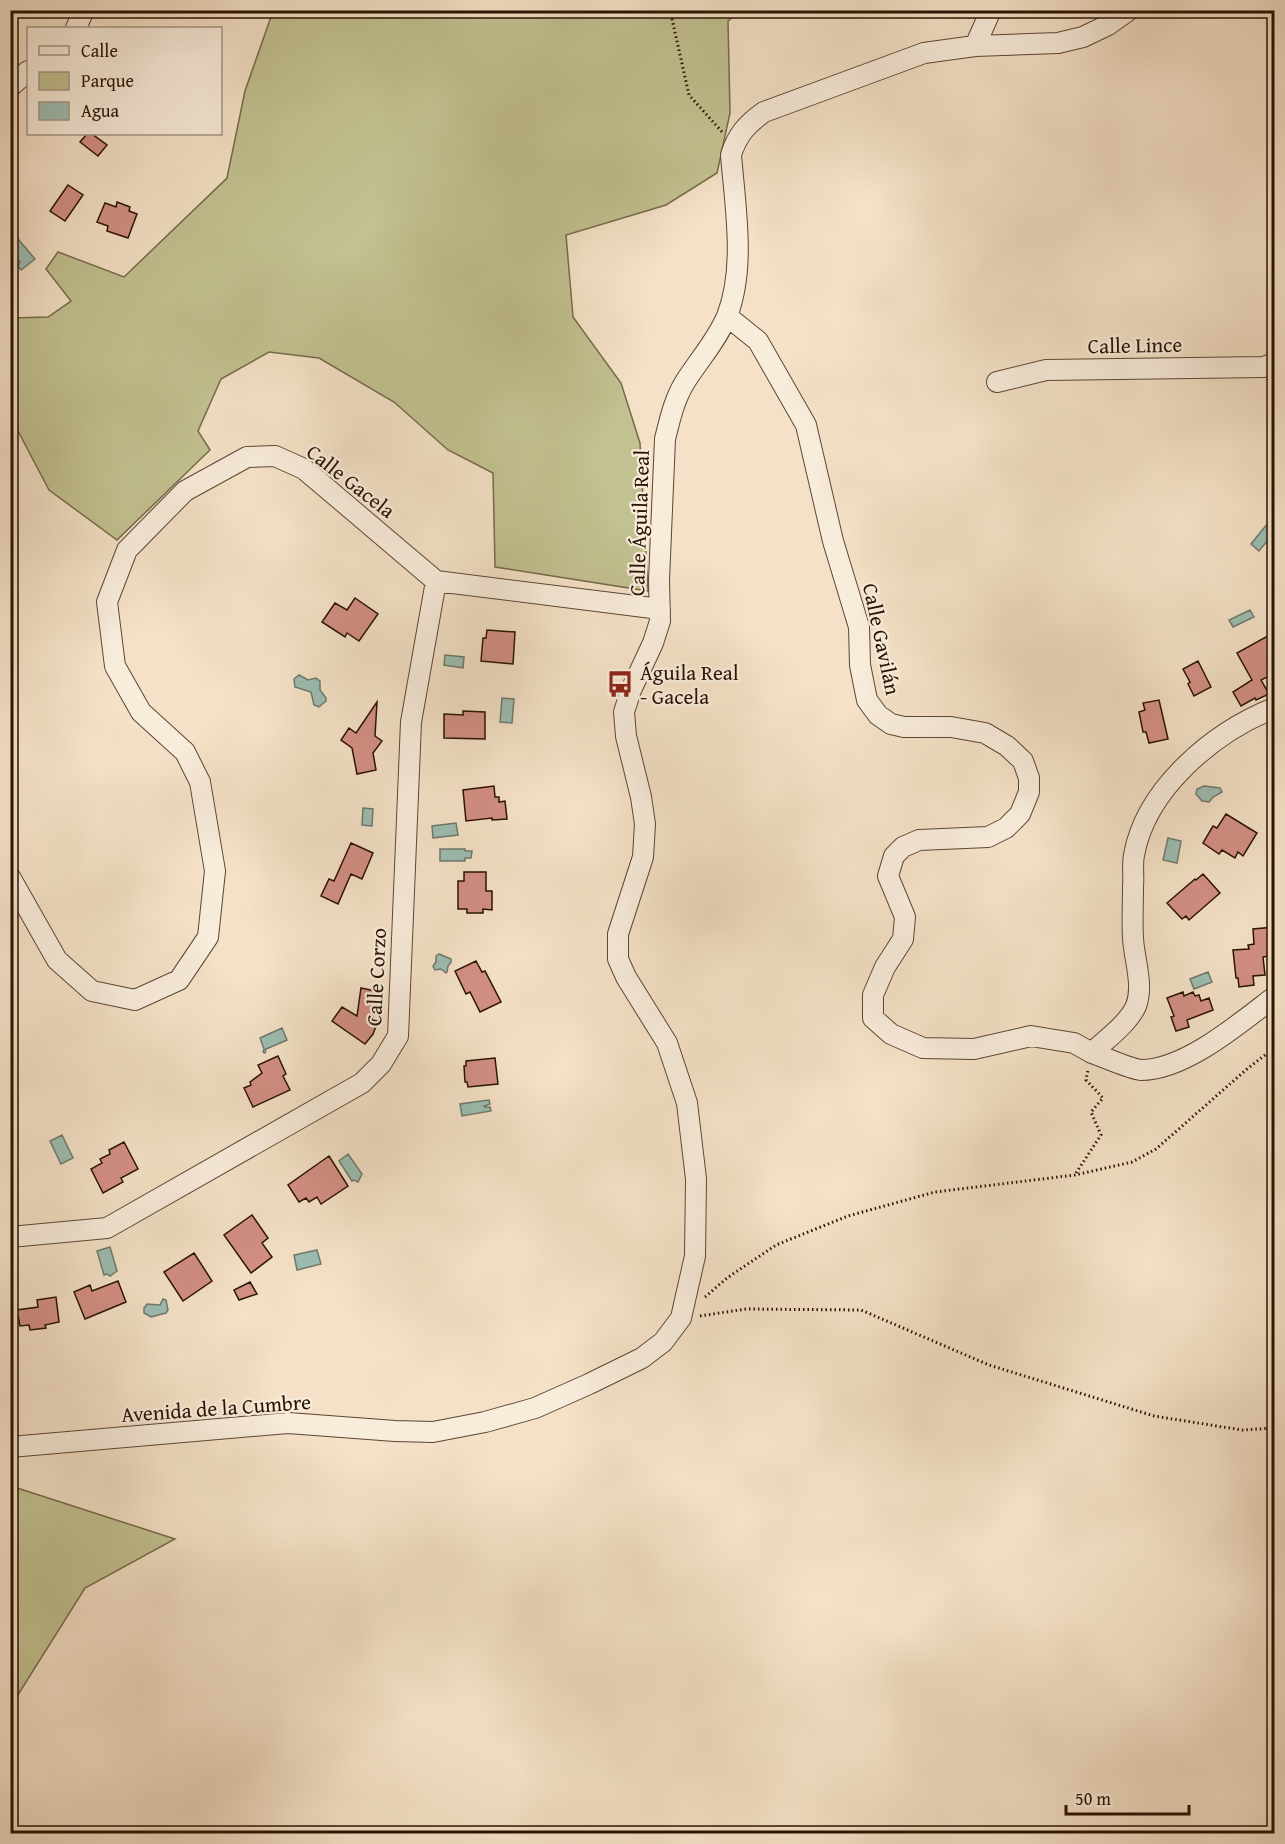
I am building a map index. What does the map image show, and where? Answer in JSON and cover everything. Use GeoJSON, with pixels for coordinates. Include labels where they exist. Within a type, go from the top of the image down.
{"type":"FeatureCollection","features":[{"type":"Feature","properties":{"kind":"street"},"geometry":{"type":"LineString","coordinates":[[76,27],[84,10]]}},
{"type":"Feature","properties":{"kind":"street"},"geometry":{"type":"LineString","coordinates":[[975,46],[991,10]]}},
{"type":"Feature","properties":{"kind":"street"},"geometry":{"type":"LineString","coordinates":[[734,145],[741,132],[764,112],[924,53],[975,46],[1058,43],[1083,37],[1129,10]]}},
{"type":"Feature","properties":{"kind":"street"},"geometry":{"type":"LineString","coordinates":[[10,87],[27,72]]}},
{"type":"Feature","properties":{"kind":"street","name":"Calle Águila Real"},"geometry":{"type":"LineString","coordinates":[[681,1318],[695,1256],[696,1179],[687,1103],[667,1043],[626,977],[618,959],[618,934],[643,857],[645,824],[626,735],[624,712],[660,621],[659,580],[665,439],[670,416],[686,382],[704,357],[727,316],[734,286],[737,254],[731,155],[734,145]]}},
{"type":"Feature","properties":{"kind":"street","name":"Calle Gavilán"},"geometry":{"type":"LineString","coordinates":[[727,316],[758,341],[806,425],[833,540],[859,627],[860,665],[867,699],[878,715],[891,724],[904,727],[951,727],[985,734],[1007,746],[1023,760],[1029,778],[1029,792],[1020,814],[1006,828],[988,837],[919,840],[903,847],[894,856],[888,876],[905,916],[903,939],[885,967],[873,995],[873,1018],[891,1034],[923,1048],[974,1049],[1030,1036],[1074,1042],[1092,1053]]}},
{"type":"Feature","properties":{"kind":"street","name":"Calle Lince"},"geometry":{"type":"LineString","coordinates":[[997,382],[1046,370],[1264,367],[1275,363]]}},
{"type":"Feature","properties":{"kind":"street","name":"Calle Gacela"},"geometry":{"type":"LineString","coordinates":[[10,877],[57,960],[92,991],[135,1000],[179,980],[208,937],[215,871],[200,782],[185,752],[141,712],[115,666],[107,602],[127,550],[185,491],[247,457],[275,456],[304,469],[436,581]]}},
{"type":"Feature","properties":{"kind":"street"},"geometry":{"type":"LineString","coordinates":[[436,581],[660,609]]}},
{"type":"Feature","properties":{"kind":"street","name":"Calle Corzo"},"geometry":{"type":"LineString","coordinates":[[10,1236],[107,1228],[362,1083],[381,1064],[398,1036],[411,722],[436,581]]}},
{"type":"Feature","properties":{"kind":"street"},"geometry":{"type":"LineString","coordinates":[[1275,708],[1254,716],[1209,744],[1174,778],[1145,819],[1134,855],[1133,938],[1139,987],[1136,1005],[1128,1018],[1092,1053],[1139,1070],[1168,1066],[1190,1056],[1275,997]]}},
{"type":"Feature","properties":{"kind":"street","name":"Avenida de la Cumbre"},"geometry":{"type":"LineString","coordinates":[[10,1447],[288,1423],[433,1432],[485,1422],[535,1408],[589,1384],[642,1358],[663,1342],[681,1318]]}},
{"type":"Feature","properties":{"kind":"path"},"geometry":{"type":"LineString","coordinates":[[670,10],[689,95],[734,145]]}},
{"type":"Feature","properties":{"kind":"path"},"geometry":{"type":"LineString","coordinates":[[704,1298],[727,1278],[776,1245],[848,1216],[935,1192],[1074,1175],[1132,1162],[1156,1149],[1246,1068],[1275,1048]]}},
{"type":"Feature","properties":{"kind":"path"},"geometry":{"type":"LineString","coordinates":[[1074,1175],[1101,1135],[1090,1112],[1103,1098],[1086,1080],[1092,1053]]}},
{"type":"Feature","properties":{"kind":"path"},"geometry":{"type":"LineString","coordinates":[[681,1318],[746,1309],[861,1310],[989,1365],[1154,1416],[1242,1430],[1275,1428]]}},
{"type":"Feature","properties":{"kind":"green space"},"geometry":{"type":"Polygon","coordinates":[[[273,11],[740,11],[728,21],[730,113],[717,173],[666,205],[566,235],[573,317],[621,383],[640,443],[648,591],[495,567],[493,473],[448,450],[394,402],[319,358],[269,352],[221,379],[198,431],[210,450],[117,540],[49,490],[18,431],[11,427],[11,318],[48,317],[71,301],[46,269],[58,252],[124,277],[227,178],[245,91],[273,11]]]}},
{"type":"Feature","properties":{"kind":"green space"},"geometry":{"type":"Polygon","coordinates":[[[11,1486],[175,1539],[85,1588],[11,1706],[11,1486]]]}},
{"type":"Feature","properties":{"kind":"water"},"geometry":{"type":"Polygon","coordinates":[[[18,239],[35,259],[21,270],[18,266],[20,262],[11,251],[11,245],[18,239]]]}},
{"type":"Feature","properties":{"kind":"water"},"geometry":{"type":"Polygon","coordinates":[[[1268,523],[1274,528],[1274,533],[1259,551],[1251,544],[1268,523]]]}},
{"type":"Feature","properties":{"kind":"water"},"geometry":{"type":"Polygon","coordinates":[[[1250,610],[1254,617],[1233,627],[1229,620],[1250,610]]]}},
{"type":"Feature","properties":{"kind":"water"},"geometry":{"type":"Polygon","coordinates":[[[445,655],[464,657],[463,668],[444,665],[445,655]]]}},
{"type":"Feature","properties":{"kind":"water"},"geometry":{"type":"Polygon","coordinates":[[[299,675],[308,680],[316,678],[320,681],[320,690],[326,701],[319,707],[314,705],[311,692],[295,687],[294,679],[299,675]]]}},
{"type":"Feature","properties":{"kind":"water"},"geometry":{"type":"Polygon","coordinates":[[[502,698],[514,699],[512,723],[500,722],[502,698]]]}},
{"type":"Feature","properties":{"kind":"water"},"geometry":{"type":"Polygon","coordinates":[[[1204,786],[1220,788],[1222,792],[1209,802],[1202,801],[1196,794],[1197,789],[1204,786]]]}},
{"type":"Feature","properties":{"kind":"water"},"geometry":{"type":"Polygon","coordinates":[[[363,808],[373,809],[372,826],[362,825],[363,808]]]}},
{"type":"Feature","properties":{"kind":"water"},"geometry":{"type":"Polygon","coordinates":[[[456,823],[458,835],[433,838],[432,826],[456,823]]]}},
{"type":"Feature","properties":{"kind":"water"},"geometry":{"type":"Polygon","coordinates":[[[1168,838],[1181,841],[1177,863],[1163,860],[1168,838]]]}},
{"type":"Feature","properties":{"kind":"water"},"geometry":{"type":"Polygon","coordinates":[[[440,849],[472,851],[471,858],[465,858],[465,861],[440,861],[440,849]]]}},
{"type":"Feature","properties":{"kind":"water"},"geometry":{"type":"Polygon","coordinates":[[[439,954],[451,959],[446,973],[441,969],[435,970],[433,966],[439,954]]]}},
{"type":"Feature","properties":{"kind":"water"},"geometry":{"type":"Polygon","coordinates":[[[1208,972],[1212,982],[1194,989],[1190,979],[1208,972]]]}},
{"type":"Feature","properties":{"kind":"water"},"geometry":{"type":"Polygon","coordinates":[[[282,1028],[287,1040],[263,1052],[260,1038],[282,1028]]]}},
{"type":"Feature","properties":{"kind":"water"},"geometry":{"type":"Polygon","coordinates":[[[489,1100],[490,1104],[484,1106],[490,1107],[491,1111],[462,1116],[460,1104],[489,1100]]]}},
{"type":"Feature","properties":{"kind":"water"},"geometry":{"type":"Polygon","coordinates":[[[62,1135],[73,1158],[61,1164],[50,1141],[62,1135]]]}},
{"type":"Feature","properties":{"kind":"water"},"geometry":{"type":"Polygon","coordinates":[[[348,1154],[362,1174],[358,1182],[352,1181],[339,1161],[348,1154]]]}},
{"type":"Feature","properties":{"kind":"water"},"geometry":{"type":"Polygon","coordinates":[[[110,1247],[117,1271],[110,1276],[104,1275],[97,1251],[110,1247]]]}},
{"type":"Feature","properties":{"kind":"water"},"geometry":{"type":"Polygon","coordinates":[[[317,1250],[321,1264],[297,1270],[294,1255],[317,1250]]]}},
{"type":"Feature","properties":{"kind":"water"},"geometry":{"type":"Polygon","coordinates":[[[163,1299],[166,1300],[168,1310],[166,1313],[151,1317],[144,1313],[147,1304],[160,1305],[163,1299]]]}},
{"type":"Feature","properties":{"kind":"building"},"geometry":{"type":"Polygon","coordinates":[[[86,135],[93,135],[107,145],[98,156],[80,142],[86,135]]]}},
{"type":"Feature","properties":{"kind":"building"},"geometry":{"type":"Polygon","coordinates":[[[68,185],[83,195],[65,221],[50,211],[68,185]]]}},
{"type":"Feature","properties":{"kind":"building"},"geometry":{"type":"Polygon","coordinates":[[[117,202],[130,207],[129,211],[137,214],[128,238],[107,231],[108,226],[97,222],[105,203],[116,207],[117,202]]]}},
{"type":"Feature","properties":{"kind":"building"},"geometry":{"type":"Polygon","coordinates":[[[355,598],[378,614],[359,641],[347,633],[345,637],[322,622],[335,603],[347,610],[355,598]]]}},
{"type":"Feature","properties":{"kind":"building"},"geometry":{"type":"Polygon","coordinates":[[[487,630],[515,632],[513,664],[481,661],[483,638],[486,638],[487,630]]]}},
{"type":"Feature","properties":{"kind":"building"},"geometry":{"type":"Polygon","coordinates":[[[1275,632],[1275,673],[1261,680],[1269,694],[1256,700],[1255,698],[1241,706],[1233,692],[1252,680],[1237,653],[1275,632]]]}},
{"type":"Feature","properties":{"kind":"building"},"geometry":{"type":"Polygon","coordinates":[[[1198,661],[1211,687],[1194,696],[1183,669],[1198,661]]]}},
{"type":"Feature","properties":{"kind":"building"},"geometry":{"type":"Polygon","coordinates":[[[1159,700],[1168,739],[1149,743],[1146,732],[1143,732],[1139,712],[1145,710],[1143,703],[1159,700]]]}},
{"type":"Feature","properties":{"kind":"building"},"geometry":{"type":"Polygon","coordinates":[[[377,702],[375,736],[382,741],[373,753],[376,770],[357,774],[352,748],[341,740],[349,728],[356,733],[377,702]]]}},
{"type":"Feature","properties":{"kind":"building"},"geometry":{"type":"Polygon","coordinates":[[[463,711],[485,712],[485,739],[444,738],[444,714],[463,715],[463,711]]]}},
{"type":"Feature","properties":{"kind":"building"},"geometry":{"type":"Polygon","coordinates":[[[494,786],[495,797],[499,797],[499,802],[505,801],[507,819],[466,821],[463,790],[494,786]]]}},
{"type":"Feature","properties":{"kind":"building"},"geometry":{"type":"Polygon","coordinates":[[[1226,814],[1257,833],[1243,856],[1238,852],[1235,858],[1222,850],[1219,854],[1203,843],[1213,826],[1217,828],[1226,814]]]}},
{"type":"Feature","properties":{"kind":"building"},"geometry":{"type":"Polygon","coordinates":[[[351,843],[373,853],[362,879],[351,874],[338,904],[321,896],[329,879],[334,881],[351,843]]]}},
{"type":"Feature","properties":{"kind":"building"},"geometry":{"type":"Polygon","coordinates":[[[464,872],[486,872],[486,891],[492,891],[492,910],[483,909],[483,913],[467,913],[467,909],[458,909],[458,881],[464,881],[464,872]]]}},
{"type":"Feature","properties":{"kind":"building"},"geometry":{"type":"Polygon","coordinates":[[[1203,874],[1220,893],[1189,920],[1186,916],[1182,919],[1167,903],[1203,874]]]}},
{"type":"Feature","properties":{"kind":"building"},"geometry":{"type":"Polygon","coordinates":[[[1275,927],[1275,955],[1263,957],[1265,975],[1253,976],[1254,985],[1239,987],[1233,950],[1249,949],[1248,945],[1254,944],[1253,929],[1275,927]]]}},
{"type":"Feature","properties":{"kind":"building"},"geometry":{"type":"Polygon","coordinates":[[[476,961],[482,972],[485,971],[501,1002],[480,1012],[470,992],[466,994],[455,971],[476,961]]]}},
{"type":"Feature","properties":{"kind":"building"},"geometry":{"type":"Polygon","coordinates":[[[361,988],[376,991],[372,1020],[378,1021],[373,1034],[365,1044],[332,1021],[342,1007],[357,1016],[361,988]]]}},
{"type":"Feature","properties":{"kind":"building"},"geometry":{"type":"Polygon","coordinates":[[[1183,992],[1184,996],[1193,992],[1195,996],[1199,995],[1201,1001],[1209,998],[1213,1010],[1187,1020],[1189,1027],[1176,1031],[1171,1017],[1174,1016],[1167,998],[1183,992]]]}},
{"type":"Feature","properties":{"kind":"building"},"geometry":{"type":"Polygon","coordinates":[[[278,1056],[286,1074],[283,1076],[290,1090],[253,1107],[244,1088],[251,1085],[250,1082],[262,1073],[258,1065],[278,1056]]]}},
{"type":"Feature","properties":{"kind":"building"},"geometry":{"type":"Polygon","coordinates":[[[495,1058],[498,1084],[468,1087],[465,1082],[466,1061],[495,1058]]]}},
{"type":"Feature","properties":{"kind":"building"},"geometry":{"type":"Polygon","coordinates":[[[124,1142],[138,1169],[121,1178],[123,1182],[103,1193],[91,1169],[102,1163],[100,1159],[110,1154],[109,1150],[124,1142]]]}},
{"type":"Feature","properties":{"kind":"building"},"geometry":{"type":"Polygon","coordinates":[[[329,1156],[348,1186],[321,1204],[317,1197],[309,1202],[306,1198],[299,1202],[288,1185],[329,1156]]]}},
{"type":"Feature","properties":{"kind":"building"},"geometry":{"type":"Polygon","coordinates":[[[252,1215],[268,1238],[262,1243],[272,1257],[251,1273],[224,1235],[252,1215]]]}},
{"type":"Feature","properties":{"kind":"building"},"geometry":{"type":"Polygon","coordinates":[[[194,1253],[212,1281],[183,1301],[164,1272],[194,1253]]]}},
{"type":"Feature","properties":{"kind":"building"},"geometry":{"type":"Polygon","coordinates":[[[118,1281],[126,1302],[85,1319],[74,1292],[90,1285],[92,1291],[118,1281]]]}},
{"type":"Feature","properties":{"kind":"building"},"geometry":{"type":"Polygon","coordinates":[[[250,1282],[257,1294],[239,1300],[234,1290],[250,1282]]]}},
{"type":"Feature","properties":{"kind":"building"},"geometry":{"type":"Polygon","coordinates":[[[56,1297],[59,1322],[45,1325],[46,1328],[30,1330],[29,1325],[20,1326],[17,1310],[38,1307],[37,1300],[56,1297]]]}},
{"type":"Feature","properties":{"kind":"place","name":"Águila Real - Gacela"},"geometry":{"type":"Point","coordinates":[620,684]}}]}
